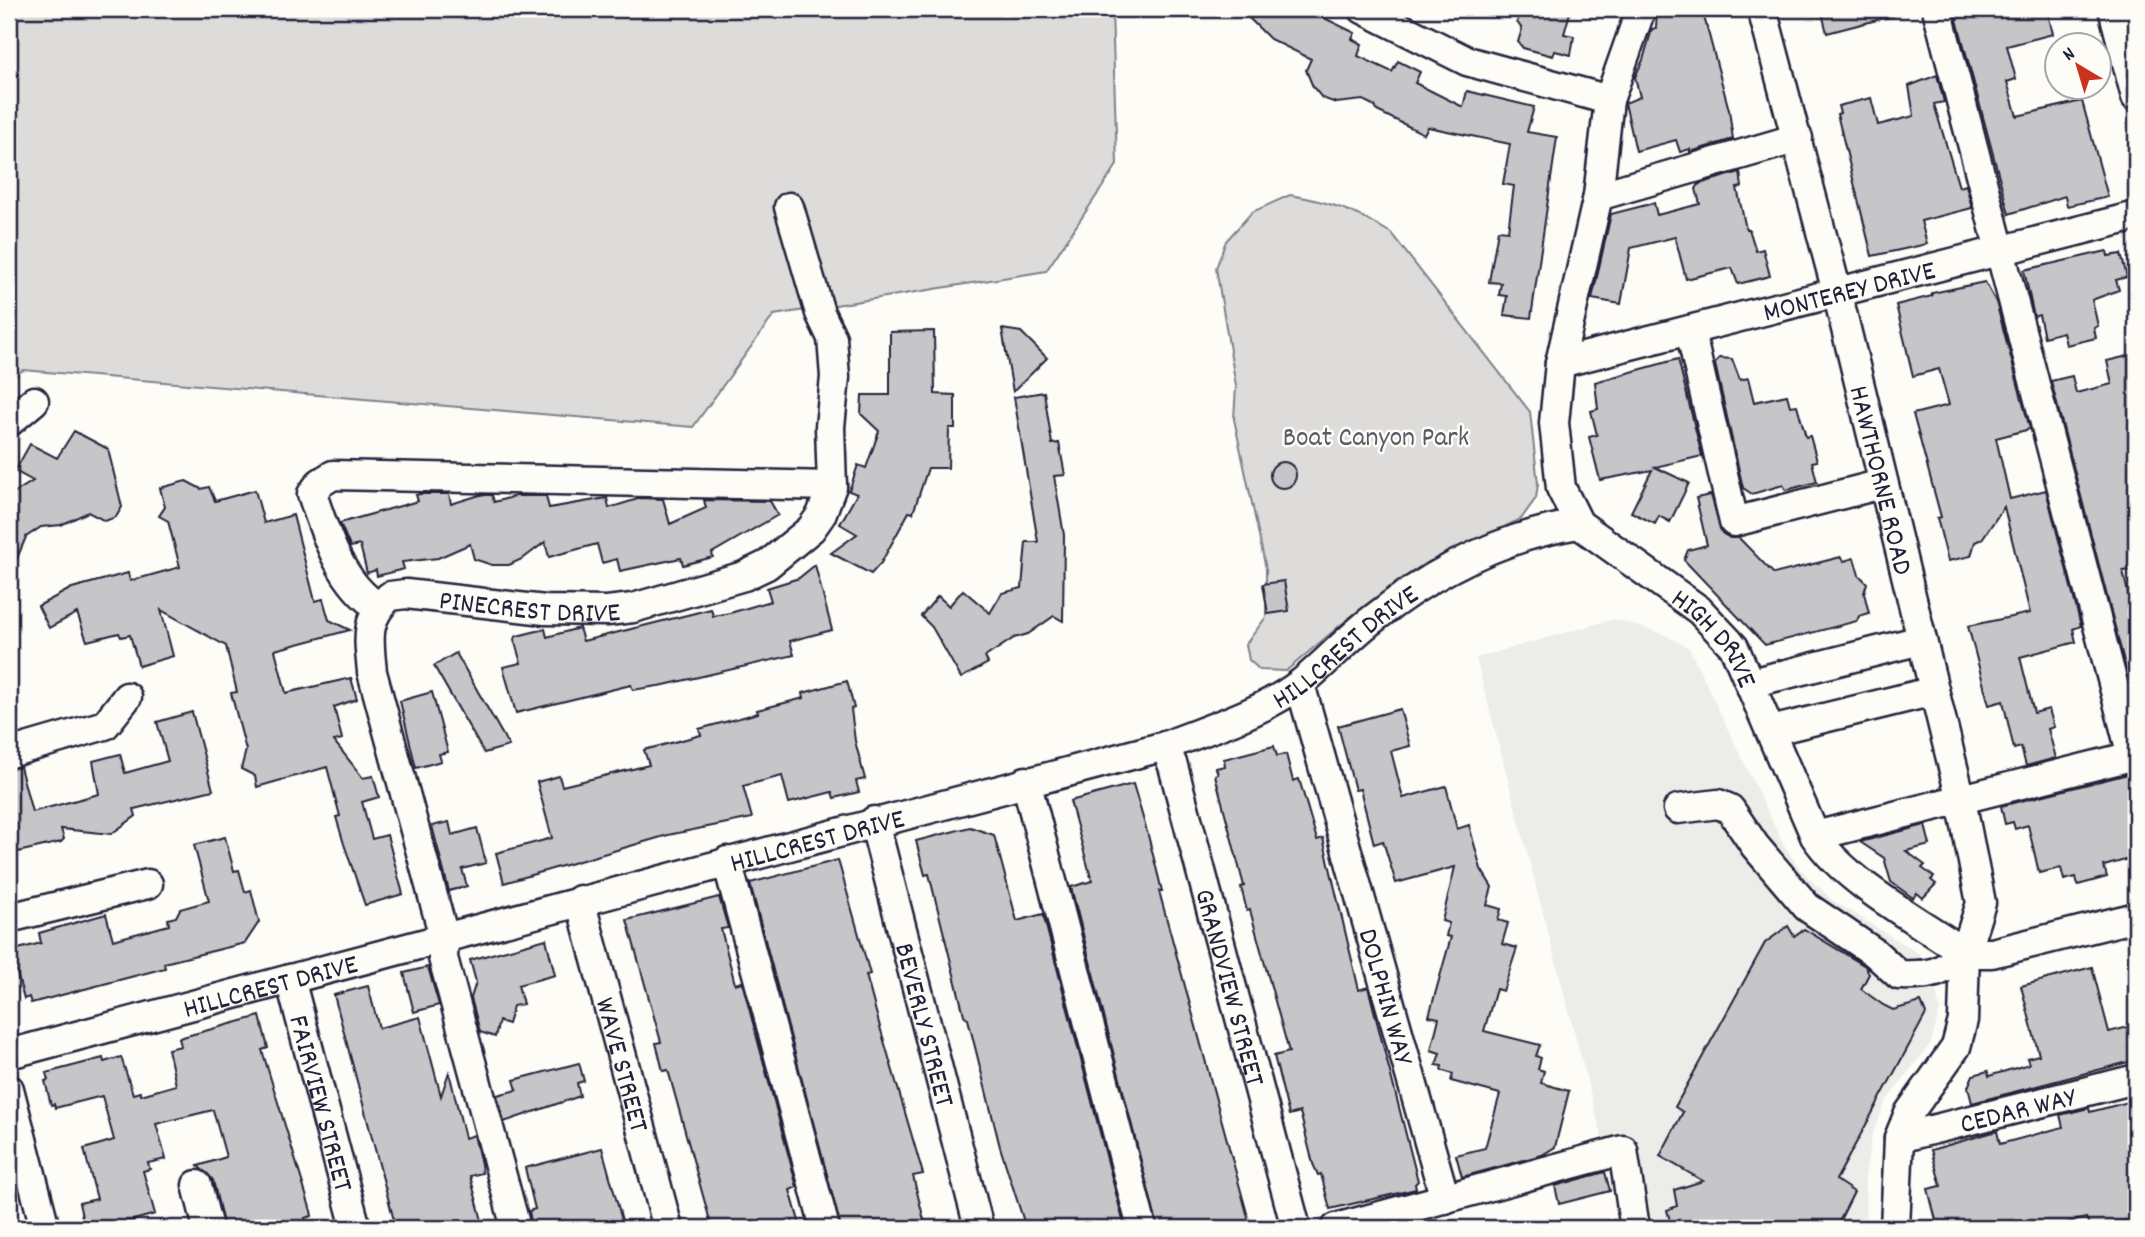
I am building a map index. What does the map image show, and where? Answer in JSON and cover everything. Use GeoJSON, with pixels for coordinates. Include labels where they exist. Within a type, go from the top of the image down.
{"type":"FeatureCollection","features":[{"type":"Feature","properties":{"kind":"street"},"geometry":{"type":"LineString","coordinates":[[1363,9],[1467,61],[1609,100]]}},
{"type":"Feature","properties":{"kind":"street","name":"HIGH DRIVE"},"geometry":{"type":"LineString","coordinates":[[1641,9],[1609,100],[1598,196],[1560,363],[1554,423],[1561,488],[1579,524],[1699,610],[1734,647],[1815,836],[1826,852],[1845,871],[1965,953]]}},
{"type":"Feature","properties":{"kind":"street","name":"HAWTHORNE ROAD"},"geometry":{"type":"LineString","coordinates":[[1762,9],[1837,292],[1961,800],[1981,904],[1965,953]]}},
{"type":"Feature","properties":{"kind":"street"},"geometry":{"type":"LineString","coordinates":[[1815,836],[2134,756],[1937,9]]}},
{"type":"Feature","properties":{"kind":"street"},"geometry":{"type":"LineString","coordinates":[[2113,9],[2136,97]]}},
{"type":"Feature","properties":{"kind":"street"},"geometry":{"type":"LineString","coordinates":[[1598,196],[1798,138]]}},
{"type":"Feature","properties":{"kind":"street","name":"PINECREST DRIVE"},"geometry":{"type":"LineString","coordinates":[[378,607],[390,596],[406,594],[581,612],[620,610],[722,583],[767,565],[811,529],[821,515],[832,486],[830,427],[835,377],[832,338],[820,313],[789,207]]}},
{"type":"Feature","properties":{"kind":"street","name":"MONTEREY DRIVE"},"geometry":{"type":"LineString","coordinates":[[1560,363],[2136,216]]}},
{"type":"Feature","properties":{"kind":"street"},"geometry":{"type":"LineString","coordinates":[[1690,330],[1734,522],[1882,484]]}},
{"type":"Feature","properties":{"kind":"street"},"geometry":{"type":"LineString","coordinates":[[9,422],[34,401]]}},
{"type":"Feature","properties":{"kind":"street"},"geometry":{"type":"LineString","coordinates":[[516,1228],[443,958],[444,937],[373,672],[370,632],[372,614],[378,607],[361,596],[329,544],[312,494],[320,482],[333,475],[832,486]]}},
{"type":"Feature","properties":{"kind":"street","name":"HILLCREST DRIVE"},"geometry":{"type":"LineString","coordinates":[[9,1054],[1026,780],[1165,746],[1260,708],[1300,684],[1371,620],[1417,586],[1456,564],[1550,529],[1579,524]]}},
{"type":"Feature","properties":{"kind":"street"},"geometry":{"type":"LineString","coordinates":[[1751,682],[1921,640]]}},
{"type":"Feature","properties":{"kind":"street","name":"DOLPHIN WAY"},"geometry":{"type":"LineString","coordinates":[[1300,684],[1445,1199]]}},
{"type":"Feature","properties":{"kind":"street"},"geometry":{"type":"LineString","coordinates":[[1771,731],[1934,691]]}},
{"type":"Feature","properties":{"kind":"street"},"geometry":{"type":"LineString","coordinates":[[9,753],[105,725],[127,697]]}},
{"type":"Feature","properties":{"kind":"street","name":"GRANDVIEW STREET"},"geometry":{"type":"LineString","coordinates":[[1165,746],[1177,779],[1296,1228]]}},
{"type":"Feature","properties":{"kind":"street"},"geometry":{"type":"LineString","coordinates":[[1026,780],[1142,1228]]}},
{"type":"Feature","properties":{"kind":"street"},"geometry":{"type":"LineString","coordinates":[[1678,809],[1718,804],[1730,809],[1755,846],[1807,906],[1875,953],[1899,975],[1924,976],[1942,972],[1965,953],[1992,953],[2136,917]]}},
{"type":"Feature","properties":{"kind":"street","name":"BEVERLY STREET"},"geometry":{"type":"LineString","coordinates":[[874,821],[979,1228]]}},
{"type":"Feature","properties":{"kind":"street"},"geometry":{"type":"LineString","coordinates":[[727,861],[825,1228]]}},
{"type":"Feature","properties":{"kind":"street"},"geometry":{"type":"LineString","coordinates":[[9,918],[148,884]]}},
{"type":"Feature","properties":{"kind":"street","name":"WAVE STREET"},"geometry":{"type":"LineString","coordinates":[[580,900],[668,1228]]}},
{"type":"Feature","properties":{"kind":"street"},"geometry":{"type":"LineString","coordinates":[[1895,1228],[1899,1138],[1909,1113],[1939,1074],[1956,1046],[1963,1020],[1965,953]]}},
{"type":"Feature","properties":{"kind":"street","name":"FAIRVIEW STREET"},"geometry":{"type":"LineString","coordinates":[[290,979],[356,1228]]}},
{"type":"Feature","properties":{"kind":"street","name":"CEDAR WAY"},"geometry":{"type":"LineString","coordinates":[[1899,1138],[2136,1079]]}},
{"type":"Feature","properties":{"kind":"street"},"geometry":{"type":"LineString","coordinates":[[9,1089],[45,1228]]}},
{"type":"Feature","properties":{"kind":"street"},"geometry":{"type":"LineString","coordinates":[[1336,1228],[1623,1150],[1635,1228]]}},
{"type":"Feature","properties":{"kind":"street"},"geometry":{"type":"LineString","coordinates":[[197,1185],[208,1228]]}},
{"type":"Feature","properties":{"kind":"shaded area"},"geometry":{"type":"Polygon","coordinates":[[[1614,619],[1663,634],[1689,648],[1783,844],[1801,870],[1832,900],[1918,953],[1932,972],[1940,1010],[1931,1043],[1886,1101],[1872,1135],[1865,1176],[1866,1228],[1625,1228],[1627,1212],[1603,1141],[1476,658],[1614,619]]]}},
{"type":"Feature","properties":{"kind":"green space"},"geometry":{"type":"Polygon","coordinates":[[[9,9],[1112,9],[1117,165],[1046,271],[774,315],[693,427],[23,370],[9,381],[9,9]]]}},
{"type":"Feature","properties":{"kind":"green space","name":"Boat Canyon Park"},"geometry":{"type":"Polygon","coordinates":[[[1290,195],[1342,208],[1391,233],[1530,412],[1538,484],[1536,498],[1521,519],[1422,565],[1349,618],[1286,671],[1260,670],[1249,660],[1246,644],[1266,617],[1266,569],[1234,419],[1236,386],[1216,268],[1226,241],[1252,212],[1290,195]]]}},
{"type":"Feature","properties":{"kind":"building"},"geometry":{"type":"Polygon","coordinates":[[[1259,9],[1314,9],[1318,15],[1355,33],[1352,39],[1362,44],[1358,56],[1392,72],[1398,61],[1420,72],[1415,83],[1463,107],[1467,91],[1534,107],[1527,132],[1557,137],[1531,318],[1504,315],[1507,296],[1499,295],[1501,283],[1489,282],[1498,230],[1508,231],[1514,186],[1503,184],[1510,144],[1428,127],[1424,134],[1377,111],[1375,106],[1363,100],[1336,103],[1322,98],[1313,87],[1306,70],[1311,59],[1270,39],[1249,18],[1259,9]]]}},
{"type":"Feature","properties":{"kind":"building"},"geometry":{"type":"Polygon","coordinates":[[[1527,9],[1571,9],[1564,34],[1574,36],[1571,55],[1555,51],[1553,56],[1523,48],[1518,42],[1522,29],[1517,22],[1519,12],[1527,9]]]}},
{"type":"Feature","properties":{"kind":"building"},"geometry":{"type":"Polygon","coordinates":[[[1657,9],[1702,9],[1729,110],[1733,139],[1690,152],[1690,149],[1680,152],[1676,140],[1636,151],[1625,103],[1640,97],[1635,77],[1652,29],[1656,28],[1657,9]]]}},
{"type":"Feature","properties":{"kind":"building"},"geometry":{"type":"Polygon","coordinates":[[[1821,9],[1899,9],[1900,14],[1827,33],[1821,9]]]}},
{"type":"Feature","properties":{"kind":"building"},"geometry":{"type":"Polygon","coordinates":[[[1975,9],[2047,9],[2053,32],[2044,32],[2044,36],[2007,46],[2016,79],[2007,82],[2017,116],[2082,102],[2108,197],[2067,206],[2065,196],[2009,214],[1956,16],[1975,12],[1975,9]]]}},
{"type":"Feature","properties":{"kind":"building"},"geometry":{"type":"Polygon","coordinates":[[[1937,75],[1944,102],[1934,104],[1959,187],[1966,185],[1972,208],[1921,221],[1927,244],[1872,256],[1837,114],[1840,113],[1838,106],[1871,98],[1878,125],[1914,116],[1909,86],[1937,75]]]}},
{"type":"Feature","properties":{"kind":"building"},"geometry":{"type":"Polygon","coordinates":[[[1740,172],[1742,187],[1737,188],[1746,229],[1749,229],[1756,251],[1763,249],[1770,276],[1738,284],[1732,268],[1686,279],[1675,237],[1631,248],[1621,304],[1592,299],[1611,214],[1654,203],[1657,215],[1700,204],[1696,189],[1699,184],[1740,172]]]}},
{"type":"Feature","properties":{"kind":"building"},"geometry":{"type":"Polygon","coordinates":[[[2107,251],[2108,256],[2121,254],[2127,277],[2116,280],[2119,290],[2092,300],[2098,326],[2094,328],[2096,338],[2066,345],[2063,332],[2044,337],[2039,315],[2034,317],[2024,270],[2107,251]]]}},
{"type":"Feature","properties":{"kind":"building"},"geometry":{"type":"Polygon","coordinates":[[[1985,282],[1996,302],[2030,429],[1996,438],[2010,499],[2046,490],[2081,626],[2073,629],[2076,642],[2020,657],[2034,713],[2049,709],[2054,727],[2048,729],[2056,758],[2026,766],[2021,747],[2014,749],[2003,701],[1989,705],[1968,626],[2030,613],[2004,507],[1982,539],[1975,542],[1971,556],[1948,561],[1937,518],[1941,517],[1913,414],[1949,405],[1939,369],[1913,376],[1896,305],[1932,296],[1932,293],[1985,282]]]}},
{"type":"Feature","properties":{"kind":"building"},"geometry":{"type":"Polygon","coordinates":[[[1002,329],[1021,332],[1047,358],[1013,392],[1002,329]]]}},
{"type":"Feature","properties":{"kind":"building"},"geometry":{"type":"Polygon","coordinates":[[[934,331],[935,394],[955,395],[955,428],[949,428],[948,468],[928,468],[913,513],[909,512],[881,563],[871,574],[831,553],[857,534],[840,524],[857,494],[849,491],[858,465],[866,468],[879,431],[861,414],[862,395],[890,395],[890,332],[934,331]]]}},
{"type":"Feature","properties":{"kind":"building"},"geometry":{"type":"Polygon","coordinates":[[[2136,354],[2136,570],[2123,571],[2136,629],[2136,695],[2133,696],[2051,381],[2072,376],[2076,393],[2112,384],[2107,361],[2136,354]]]}},
{"type":"Feature","properties":{"kind":"building"},"geometry":{"type":"Polygon","coordinates":[[[1719,358],[1732,359],[1740,380],[1748,378],[1754,402],[1787,395],[1790,406],[1797,405],[1806,437],[1810,436],[1817,461],[1812,462],[1817,482],[1786,490],[1783,485],[1752,494],[1743,488],[1715,364],[1719,358]]]}},
{"type":"Feature","properties":{"kind":"building"},"geometry":{"type":"Polygon","coordinates":[[[1678,359],[1702,456],[1655,467],[1689,483],[1670,522],[1659,516],[1655,524],[1631,512],[1652,470],[1600,480],[1589,437],[1597,435],[1591,411],[1598,409],[1595,382],[1678,359]]]}},
{"type":"Feature","properties":{"kind":"building"},"geometry":{"type":"Polygon","coordinates":[[[1044,392],[1052,444],[1059,443],[1065,475],[1054,476],[1064,535],[1063,621],[1054,616],[1028,634],[1014,638],[985,657],[988,663],[961,678],[932,627],[921,616],[938,596],[949,606],[963,590],[990,613],[1002,593],[1022,588],[1026,542],[1038,542],[1014,397],[1044,392]]]}},
{"type":"Feature","properties":{"kind":"building"},"geometry":{"type":"Polygon","coordinates":[[[74,431],[108,449],[122,507],[116,517],[105,521],[88,512],[61,525],[41,527],[26,537],[9,577],[9,496],[33,481],[15,471],[30,444],[57,458],[74,431]]]}},
{"type":"Feature","properties":{"kind":"building"},"geometry":{"type":"Polygon","coordinates":[[[1283,462],[1292,466],[1296,475],[1292,484],[1283,488],[1274,484],[1270,475],[1274,466],[1283,462]]]}},
{"type":"Feature","properties":{"kind":"building"},"geometry":{"type":"Polygon","coordinates":[[[186,481],[201,489],[209,487],[215,501],[255,490],[264,523],[293,515],[315,601],[323,599],[329,620],[350,630],[275,650],[286,693],[351,678],[357,699],[334,707],[342,739],[334,741],[363,778],[373,776],[379,797],[362,802],[372,839],[387,835],[403,894],[365,905],[336,817],[340,816],[327,767],[257,787],[255,776],[241,769],[246,750],[231,693],[237,692],[226,646],[161,610],[173,656],[139,666],[130,635],[121,637],[119,633],[87,641],[77,613],[49,628],[38,606],[72,588],[128,573],[130,581],[180,567],[168,521],[159,516],[165,507],[160,488],[186,481]]]}},
{"type":"Feature","properties":{"kind":"building"},"geometry":{"type":"Polygon","coordinates":[[[449,494],[451,504],[480,495],[492,495],[494,502],[516,496],[546,496],[549,508],[607,498],[609,508],[641,498],[663,499],[670,524],[706,508],[704,500],[770,501],[778,515],[712,553],[713,557],[683,565],[681,558],[620,571],[617,559],[602,563],[597,544],[549,557],[545,542],[524,558],[509,565],[492,565],[474,559],[470,544],[438,558],[402,562],[404,569],[377,576],[376,570],[367,573],[360,545],[350,547],[340,523],[418,501],[416,495],[449,494]]]}},
{"type":"Feature","properties":{"kind":"building"},"geometry":{"type":"Polygon","coordinates":[[[1711,495],[1722,533],[1730,538],[1739,538],[1774,574],[1841,557],[1844,561],[1854,558],[1859,575],[1867,583],[1864,593],[1869,613],[1859,616],[1857,621],[1765,645],[1684,560],[1688,550],[1707,545],[1696,498],[1711,495]]]}},
{"type":"Feature","properties":{"kind":"building"},"geometry":{"type":"Polygon","coordinates":[[[815,565],[832,630],[790,641],[794,655],[664,685],[633,690],[631,685],[516,713],[503,667],[521,663],[514,639],[517,636],[545,629],[547,637],[579,628],[583,641],[711,609],[713,616],[730,613],[771,601],[767,588],[799,578],[815,565]]]}},
{"type":"Feature","properties":{"kind":"building"},"geometry":{"type":"Polygon","coordinates":[[[1284,581],[1289,611],[1268,614],[1263,584],[1284,581]]]}},
{"type":"Feature","properties":{"kind":"building"},"geometry":{"type":"Polygon","coordinates":[[[456,653],[509,746],[484,753],[434,666],[456,653]]]}},
{"type":"Feature","properties":{"kind":"building"},"geometry":{"type":"Polygon","coordinates":[[[847,681],[854,708],[851,709],[855,741],[865,779],[856,781],[859,792],[834,798],[832,792],[789,803],[782,776],[743,786],[752,818],[668,835],[504,883],[496,853],[552,838],[537,782],[559,776],[562,786],[649,765],[644,750],[701,735],[699,729],[758,713],[757,710],[804,698],[803,693],[847,681]]]}},
{"type":"Feature","properties":{"kind":"building"},"geometry":{"type":"Polygon","coordinates":[[[432,692],[448,752],[439,754],[441,761],[416,768],[400,701],[432,692]]]}},
{"type":"Feature","properties":{"kind":"building"},"geometry":{"type":"Polygon","coordinates":[[[1400,709],[1410,746],[1391,751],[1403,798],[1446,786],[1457,829],[1469,825],[1481,869],[1492,887],[1487,905],[1501,909],[1498,920],[1508,923],[1502,944],[1517,948],[1503,991],[1496,989],[1484,1031],[1540,1045],[1536,1056],[1541,1058],[1538,1069],[1544,1071],[1541,1083],[1569,1091],[1555,1147],[1542,1155],[1462,1177],[1456,1155],[1485,1148],[1500,1094],[1451,1081],[1453,1074],[1436,1065],[1440,1053],[1431,1050],[1439,1018],[1429,1016],[1451,937],[1446,936],[1449,923],[1442,921],[1455,867],[1396,883],[1383,841],[1374,844],[1360,789],[1355,790],[1338,726],[1400,709]]]}},
{"type":"Feature","properties":{"kind":"building"},"geometry":{"type":"Polygon","coordinates":[[[192,712],[213,790],[134,809],[136,816],[111,834],[61,829],[64,839],[61,842],[9,854],[9,769],[20,767],[32,812],[99,794],[93,761],[120,754],[125,773],[168,761],[157,722],[192,712]]]}},
{"type":"Feature","properties":{"kind":"building"},"geometry":{"type":"Polygon","coordinates":[[[1274,746],[1277,756],[1286,754],[1293,781],[1299,779],[1317,840],[1323,838],[1359,990],[1368,987],[1418,1181],[1415,1184],[1416,1189],[1330,1209],[1321,1174],[1318,1175],[1313,1164],[1300,1112],[1289,1115],[1274,1056],[1289,1052],[1250,910],[1247,911],[1241,887],[1244,886],[1215,775],[1218,774],[1216,768],[1225,766],[1224,759],[1274,746]]]}},
{"type":"Feature","properties":{"kind":"building"},"geometry":{"type":"Polygon","coordinates":[[[2136,772],[2136,857],[2104,866],[2107,877],[2078,885],[2076,877],[2064,880],[2061,868],[2039,873],[2028,825],[2015,829],[2013,822],[2005,824],[2001,806],[2136,772]]]}},
{"type":"Feature","properties":{"kind":"building"},"geometry":{"type":"Polygon","coordinates":[[[1133,784],[1162,891],[1159,891],[1251,1228],[1158,1228],[1071,887],[1092,881],[1070,801],[1133,784]]]}},
{"type":"Feature","properties":{"kind":"building"},"geometry":{"type":"Polygon","coordinates":[[[449,822],[452,835],[477,828],[486,863],[462,869],[467,886],[449,891],[432,826],[449,822]]]}},
{"type":"Feature","properties":{"kind":"building"},"geometry":{"type":"Polygon","coordinates":[[[1925,825],[1930,845],[1906,851],[1925,865],[1922,868],[1934,877],[1931,880],[1936,884],[1923,898],[1917,893],[1913,898],[1891,882],[1884,858],[1860,842],[1925,825]]]}},
{"type":"Feature","properties":{"kind":"building"},"geometry":{"type":"Polygon","coordinates":[[[970,827],[994,835],[1017,921],[1043,914],[1125,1228],[1026,1228],[1000,1147],[929,874],[925,875],[916,841],[970,827]]]}},
{"type":"Feature","properties":{"kind":"building"},"geometry":{"type":"Polygon","coordinates":[[[225,837],[234,871],[239,870],[245,892],[251,890],[259,922],[245,943],[164,963],[165,968],[31,1003],[29,997],[24,999],[11,951],[41,943],[39,933],[106,914],[113,940],[169,925],[168,919],[176,917],[180,909],[209,901],[194,845],[225,837]]]}},
{"type":"Feature","properties":{"kind":"building"},"geometry":{"type":"Polygon","coordinates":[[[838,860],[870,974],[866,975],[880,1027],[923,1174],[913,1176],[926,1228],[841,1228],[750,883],[838,860]]]}},
{"type":"Feature","properties":{"kind":"building"},"geometry":{"type":"Polygon","coordinates":[[[719,897],[728,928],[721,929],[735,984],[742,982],[797,1187],[790,1190],[801,1228],[712,1228],[668,1070],[663,1071],[656,1043],[661,1042],[627,920],[719,897]]]}},
{"type":"Feature","properties":{"kind":"building"},"geometry":{"type":"Polygon","coordinates":[[[1788,926],[1794,936],[1804,929],[1865,966],[1869,974],[1861,989],[1883,1005],[1893,1010],[1921,1002],[1926,1014],[1836,1180],[1854,1192],[1836,1228],[1672,1228],[1667,1210],[1677,1206],[1674,1190],[1703,1181],[1660,1156],[1683,1112],[1675,1107],[1765,943],[1788,926]]]}},
{"type":"Feature","properties":{"kind":"building"},"geometry":{"type":"Polygon","coordinates":[[[546,939],[555,975],[518,985],[523,1004],[513,1006],[508,1024],[499,1021],[495,1037],[480,1032],[471,998],[476,982],[470,960],[546,939]]]}},
{"type":"Feature","properties":{"kind":"building"},"geometry":{"type":"Polygon","coordinates":[[[428,967],[439,1005],[414,1012],[404,973],[428,967]]]}},
{"type":"Feature","properties":{"kind":"building"},"geometry":{"type":"Polygon","coordinates":[[[2092,967],[2109,1032],[2136,1025],[2136,1060],[1972,1103],[1968,1087],[1973,1075],[1988,1071],[1989,1076],[2029,1064],[2027,1058],[2039,1055],[2021,986],[2092,967]]]}},
{"type":"Feature","properties":{"kind":"building"},"geometry":{"type":"Polygon","coordinates":[[[368,986],[379,1028],[420,1017],[441,1096],[449,1072],[465,1138],[474,1135],[481,1164],[482,1173],[470,1176],[484,1228],[396,1228],[334,995],[368,986]]]}},
{"type":"Feature","properties":{"kind":"building"},"geometry":{"type":"Polygon","coordinates":[[[260,1016],[268,1048],[262,1050],[311,1211],[312,1216],[305,1218],[308,1228],[224,1228],[213,1180],[198,1166],[226,1157],[213,1110],[156,1124],[166,1159],[148,1163],[150,1169],[143,1171],[155,1214],[106,1228],[104,1221],[84,1226],[79,1203],[97,1199],[84,1149],[114,1140],[102,1096],[55,1108],[54,1104],[51,1105],[45,1081],[48,1080],[46,1073],[103,1058],[104,1062],[121,1057],[133,1094],[140,1092],[141,1095],[176,1085],[168,1049],[181,1046],[179,1038],[260,1016]]]}},
{"type":"Feature","properties":{"kind":"building"},"geometry":{"type":"Polygon","coordinates":[[[579,1063],[584,1081],[577,1083],[580,1096],[504,1122],[497,1095],[517,1090],[514,1080],[579,1063]]]}},
{"type":"Feature","properties":{"kind":"building"},"geometry":{"type":"Polygon","coordinates":[[[2136,1100],[2136,1218],[2091,1228],[2086,1218],[2047,1228],[1938,1228],[1928,1189],[1941,1186],[1931,1150],[1997,1131],[2000,1144],[2063,1127],[2060,1115],[2089,1108],[2090,1112],[2136,1100]]]}},
{"type":"Feature","properties":{"kind":"building"},"geometry":{"type":"Polygon","coordinates":[[[602,1148],[623,1224],[609,1228],[532,1228],[529,1211],[535,1209],[525,1168],[602,1148]]]}},
{"type":"Feature","properties":{"kind":"building"},"geometry":{"type":"Polygon","coordinates":[[[1605,1172],[1610,1191],[1559,1204],[1555,1186],[1605,1172]]]}}]}
